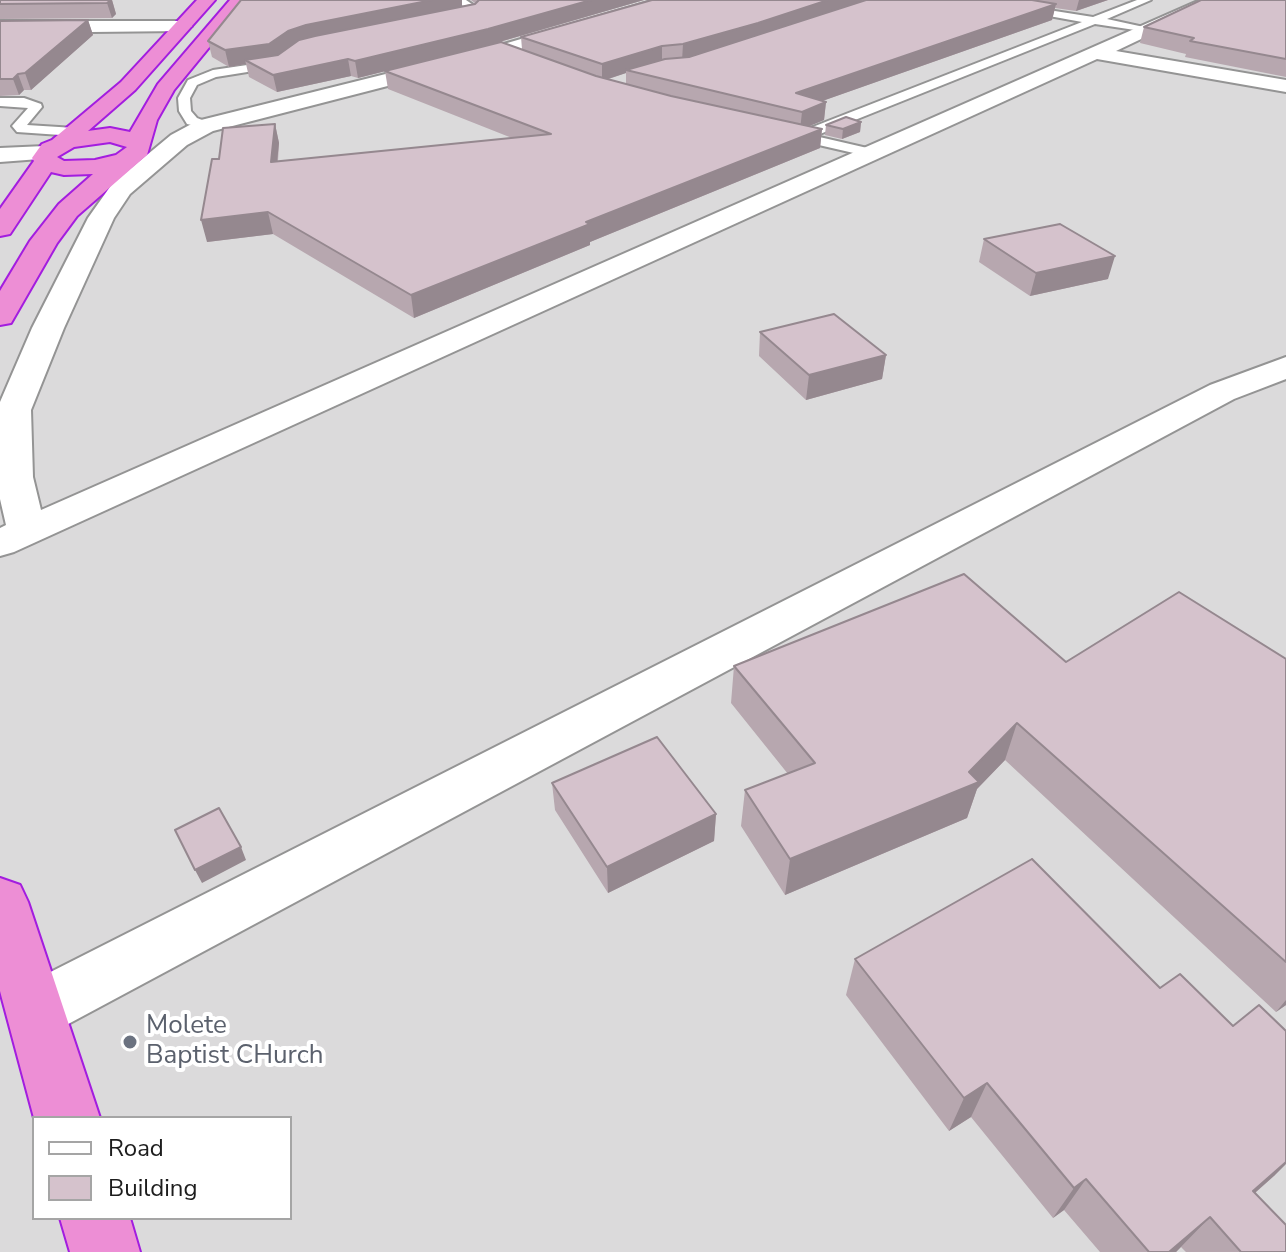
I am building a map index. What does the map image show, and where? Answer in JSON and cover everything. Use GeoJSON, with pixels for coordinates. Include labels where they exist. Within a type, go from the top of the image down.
{"type":"FeatureCollection","features":[{"type":"Feature","properties":{"kind":"highway"},"geometry":{"type":"LineString","coordinates":[[0,228],[56,148],[128,86],[206,0]]}},
{"type":"Feature","properties":{"kind":"highway"},"geometry":{"type":"LineString","coordinates":[[0,316],[44,241],[68,210],[131,150],[165,88],[239,0]]}},
{"type":"Feature","properties":{"kind":"highway"},"geometry":{"type":"LineString","coordinates":[[56,148],[96,136],[122,136],[131,150]]}},
{"type":"Feature","properties":{"kind":"highway"},"geometry":{"type":"LineString","coordinates":[[0,902],[66,1116]]}},
{"type":"Feature","properties":{"kind":"highway"},"geometry":{"type":"LineString","coordinates":[[96,1220],[105,1252]]}},
{"type":"Feature","properties":{"kind":"street"},"geometry":{"type":"LineString","coordinates":[[27,531],[14,477],[14,410],[48,328],[101,218],[121,189],[189,132],[497,52],[674,0]]}},
{"type":"Feature","properties":{"kind":"street"},"geometry":{"type":"LineString","coordinates":[[0,543],[1214,0]]}},
{"type":"Feature","properties":{"kind":"street"},"geometry":{"type":"LineString","coordinates":[[0,27],[183,26]]}},
{"type":"Feature","properties":{"kind":"street"},"geometry":{"type":"LineString","coordinates":[[1094,53],[1286,86]]}},
{"type":"Feature","properties":{"kind":"street"},"geometry":{"type":"LineString","coordinates":[[0,155],[56,148]]}},
{"type":"Feature","properties":{"kind":"street"},"geometry":{"type":"LineString","coordinates":[[36,1010],[1222,392],[1286,367]]}},
{"type":"Feature","properties":{"kind":"lane"},"geometry":{"type":"LineString","coordinates":[[437,21],[476,13],[459,0]]}},
{"type":"Feature","properties":{"kind":"lane"},"geometry":{"type":"LineString","coordinates":[[966,0],[1148,29]]}},
{"type":"Feature","properties":{"kind":"lane"},"geometry":{"type":"LineString","coordinates":[[801,137],[1146,0]]}},
{"type":"Feature","properties":{"kind":"lane"},"geometry":{"type":"LineString","coordinates":[[497,52],[527,62]]}},
{"type":"Feature","properties":{"kind":"lane"},"geometry":{"type":"LineString","coordinates":[[205,126],[192,121],[185,111],[184,98],[192,83],[213,74],[277,66],[290,57]]}},
{"type":"Feature","properties":{"kind":"lane"},"geometry":{"type":"LineString","coordinates":[[0,102],[24,102],[36,107],[19,126],[56,148]]}},
{"type":"Feature","properties":{"kind":"lane"},"geometry":{"type":"LineString","coordinates":[[770,130],[871,153]]}},
{"type":"Feature","properties":{"kind":"shaded area"},"geometry":{"type":"Polygon","coordinates":[[[0,0],[1286,0],[1286,1252],[0,1252],[0,0]]]}},
{"type":"Feature","properties":{"kind":"building"},"geometry":{"type":"Polygon","coordinates":[[[0,0],[111,0],[107,3],[0,4],[0,0]]]}},
{"type":"Feature","properties":{"kind":"building"},"geometry":{"type":"Polygon","coordinates":[[[241,0],[432,0],[306,25],[288,31],[269,44],[225,50],[208,41],[241,0]]]}},
{"type":"Feature","properties":{"kind":"building"},"geometry":{"type":"Polygon","coordinates":[[[479,0],[591,0],[355,61],[348,59],[273,75],[245,60],[278,55],[299,40],[475,4],[479,0]]]}},
{"type":"Feature","properties":{"kind":"building"},"geometry":{"type":"Polygon","coordinates":[[[652,0],[828,0],[758,23],[602,64],[521,37],[652,0]]]}},
{"type":"Feature","properties":{"kind":"building"},"geometry":{"type":"Polygon","coordinates":[[[866,0],[1032,0],[1056,4],[796,93],[826,102],[802,112],[626,70],[665,59],[689,57],[866,0]]]}},
{"type":"Feature","properties":{"kind":"building"},"geometry":{"type":"Polygon","coordinates":[[[1201,0],[1286,0],[1286,59],[1190,41],[1194,38],[1144,27],[1201,0]]]}},
{"type":"Feature","properties":{"kind":"building"},"geometry":{"type":"Polygon","coordinates":[[[88,20],[25,73],[13,79],[0,79],[0,21],[88,20]]]}},
{"type":"Feature","properties":{"kind":"building"},"geometry":{"type":"Polygon","coordinates":[[[501,42],[596,76],[822,129],[411,295],[268,212],[201,220],[212,159],[219,159],[223,128],[275,124],[271,162],[551,134],[385,71],[501,42]]]}},
{"type":"Feature","properties":{"kind":"building"},"geometry":{"type":"Polygon","coordinates":[[[846,117],[861,122],[843,129],[826,125],[846,117]]]}},
{"type":"Feature","properties":{"kind":"building"},"geometry":{"type":"Polygon","coordinates":[[[1060,224],[1115,256],[1036,273],[984,239],[1060,224]]]}},
{"type":"Feature","properties":{"kind":"building"},"geometry":{"type":"Polygon","coordinates":[[[834,314],[886,355],[809,375],[760,332],[834,314]]]}},
{"type":"Feature","properties":{"kind":"building"},"geometry":{"type":"Polygon","coordinates":[[[964,574],[1066,662],[1179,592],[1286,659],[1286,962],[1017,723],[969,772],[979,782],[790,859],[745,790],[815,763],[734,666],[964,574]]]}},
{"type":"Feature","properties":{"kind":"building"},"geometry":{"type":"Polygon","coordinates":[[[657,737],[716,814],[607,867],[552,783],[657,737]]]}},
{"type":"Feature","properties":{"kind":"building"},"geometry":{"type":"Polygon","coordinates":[[[219,808],[241,847],[195,870],[175,830],[219,808]]]}},
{"type":"Feature","properties":{"kind":"building"},"geometry":{"type":"Polygon","coordinates":[[[1032,859],[1160,988],[1180,974],[1233,1026],[1259,1005],[1286,1031],[1286,1162],[1253,1191],[1286,1225],[1286,1252],[1241,1252],[1210,1217],[1169,1252],[1149,1252],[1086,1179],[1074,1188],[987,1083],[964,1098],[855,959],[1032,859]]]}},
{"type":"Feature","properties":{"kind":"place","name":"Molete Baptist CHurch"},"geometry":{"type":"Point","coordinates":[130,1042]}}]}
